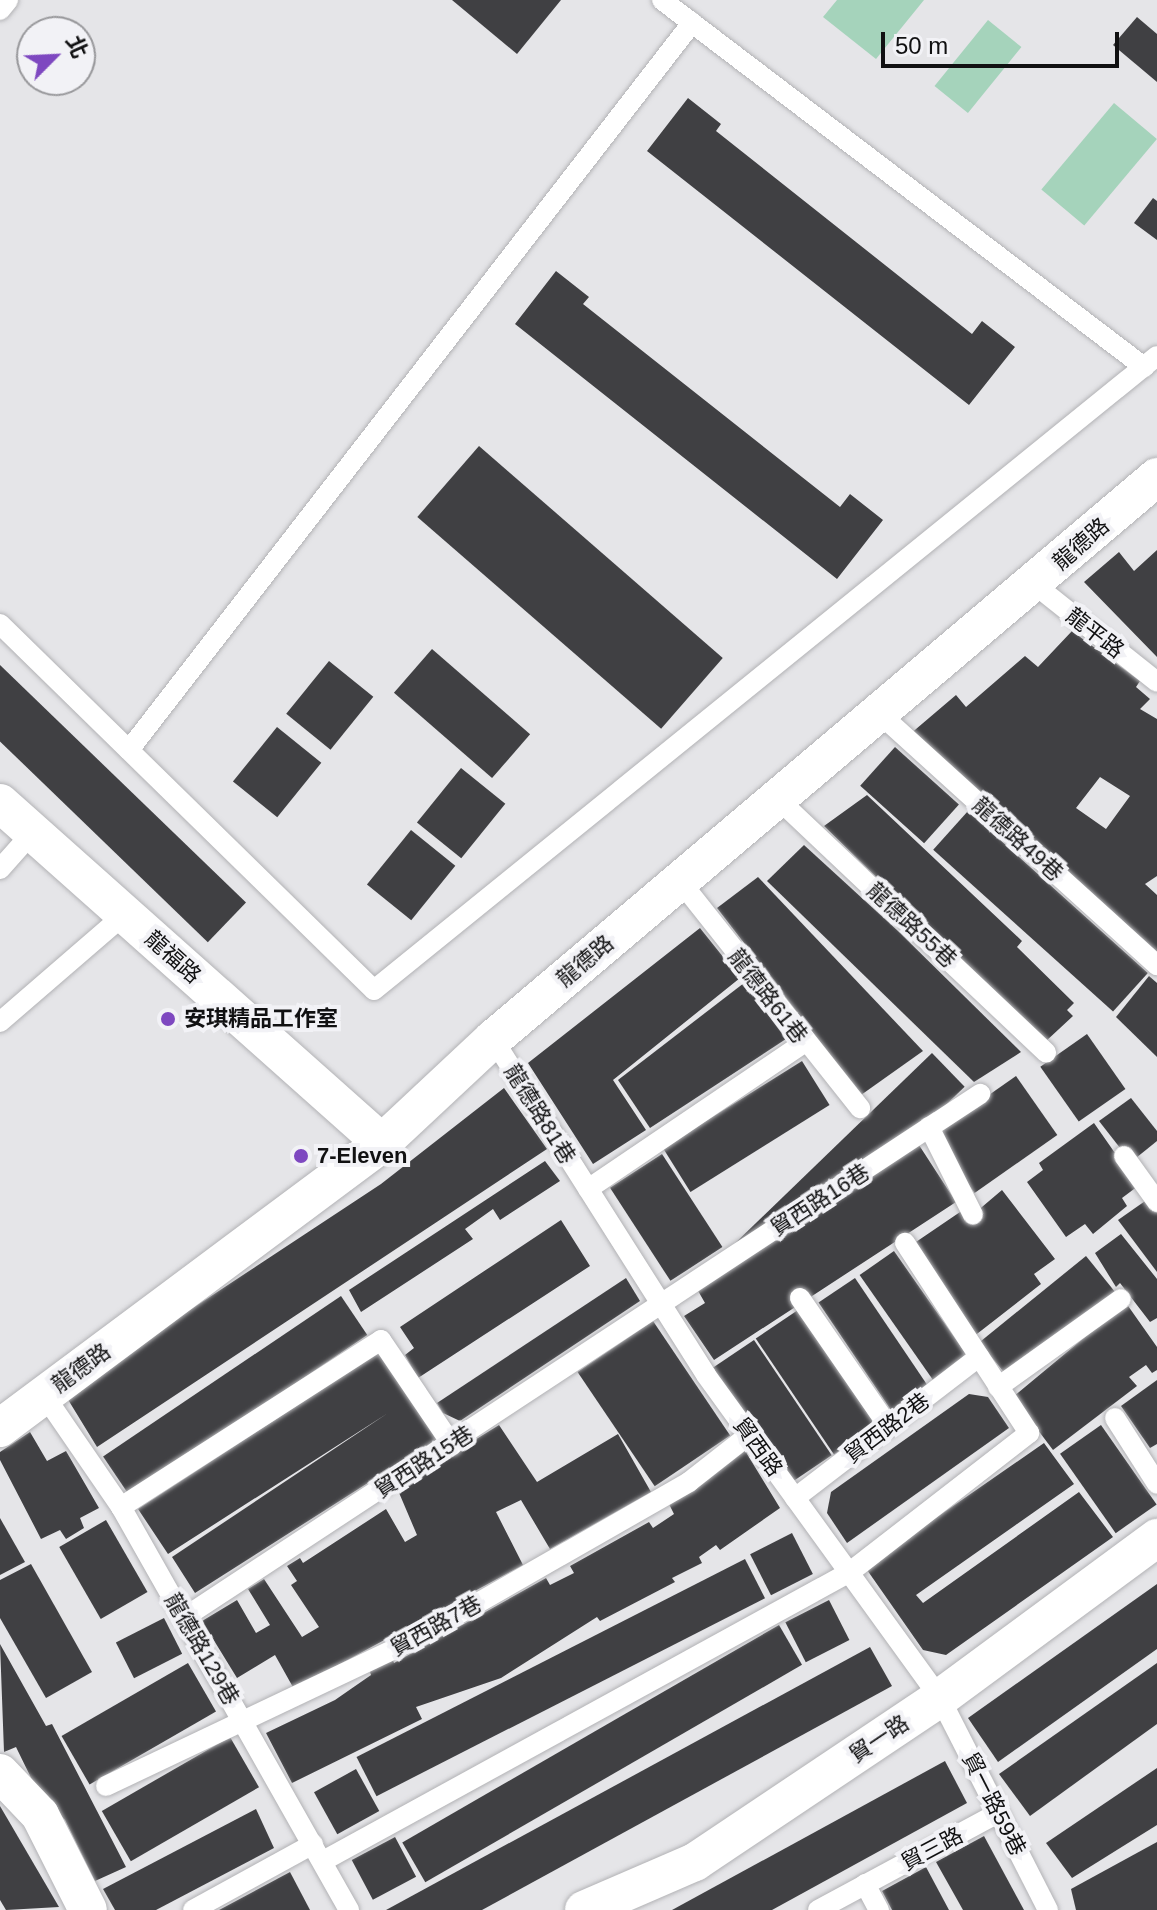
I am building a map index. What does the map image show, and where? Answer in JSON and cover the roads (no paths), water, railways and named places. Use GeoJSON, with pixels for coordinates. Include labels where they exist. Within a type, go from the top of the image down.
{"type":"FeatureCollection","features":[{"type":"Feature","properties":{"kind":"street","name":"龍德路"},"geometry":{"type":"LineString","coordinates":[[0,1428],[382,1143],[493,1039],[1157,477]]}},
{"type":"Feature","properties":{"kind":"street","name":"龍福路"},"geometry":{"type":"LineString","coordinates":[[0,803],[382,1143]]}},
{"type":"Feature","properties":{"kind":"street","name":"貿一路"},"geometry":{"type":"LineString","coordinates":[[584,1910],[695,1862],[940,1698],[1157,1538]]}},
{"type":"Feature","properties":{"kind":"street"},"geometry":{"type":"LineString","coordinates":[[0,1773],[40,1815],[88,1910]]}},
{"type":"Feature","properties":{"kind":"lane"},"geometry":{"type":"LineString","coordinates":[[0,10],[8,0]]}},
{"type":"Feature","properties":{"kind":"lane"},"geometry":{"type":"LineString","coordinates":[[0,624],[374,990],[1150,362],[662,0]]}},
{"type":"Feature","properties":{"kind":"lane"},"geometry":{"type":"LineString","coordinates":[[129,750],[692,23]]}},
{"type":"Feature","properties":{"kind":"lane","name":"龍平路"},"geometry":{"type":"LineString","coordinates":[[1034,584],[1157,682]]}},
{"type":"Feature","properties":{"kind":"lane","name":"龍德路49巷"},"geometry":{"type":"LineString","coordinates":[[880,714],[1157,965]]}},
{"type":"Feature","properties":{"kind":"lane","name":"龍德路55巷"},"geometry":{"type":"LineString","coordinates":[[778,799],[1046,1052]]}},
{"type":"Feature","properties":{"kind":"lane"},"geometry":{"type":"LineString","coordinates":[[0,869],[33,832]]}},
{"type":"Feature","properties":{"kind":"lane","name":"龍德路61巷"},"geometry":{"type":"LineString","coordinates":[[680,881],[804,1043],[860,1108]]}},
{"type":"Feature","properties":{"kind":"lane"},"geometry":{"type":"LineString","coordinates":[[0,1022],[125,914]]}},
{"type":"Feature","properties":{"kind":"lane","name":"龍德路81巷"},"geometry":{"type":"LineString","coordinates":[[493,1039],[588,1189]]}},
{"type":"Feature","properties":{"kind":"lane"},"geometry":{"type":"LineString","coordinates":[[588,1189],[804,1043]]}},
{"type":"Feature","properties":{"kind":"lane","name":"貿西路16巷"},"geometry":{"type":"LineString","coordinates":[[660,1303],[980,1094]]}},
{"type":"Feature","properties":{"kind":"lane"},"geometry":{"type":"LineString","coordinates":[[929,1127],[973,1215]]}},
{"type":"Feature","properties":{"kind":"lane"},"geometry":{"type":"LineString","coordinates":[[1124,1156],[1157,1202]]}},
{"type":"Feature","properties":{"kind":"lane","name":"貿西路"},"geometry":{"type":"LineString","coordinates":[[588,1189],[749,1435],[940,1698]]}},
{"type":"Feature","properties":{"kind":"lane"},"geometry":{"type":"LineString","coordinates":[[193,1910],[318,1852],[850,1572],[1029,1433],[905,1243]]}},
{"type":"Feature","properties":{"kind":"lane"},"geometry":{"type":"LineString","coordinates":[[800,1298],[889,1427]]}},
{"type":"Feature","properties":{"kind":"lane"},"geometry":{"type":"LineString","coordinates":[[998,1387],[1121,1299]]}},
{"type":"Feature","properties":{"kind":"lane","name":"貿西路15巷"},"geometry":{"type":"LineString","coordinates":[[185,1617],[452,1445],[660,1303]]}},
{"type":"Feature","properties":{"kind":"lane"},"geometry":{"type":"LineString","coordinates":[[121,1507],[381,1340],[452,1445]]}},
{"type":"Feature","properties":{"kind":"lane","name":"貿西路2巷"},"geometry":{"type":"LineString","coordinates":[[795,1498],[979,1357]]}},
{"type":"Feature","properties":{"kind":"lane","name":"龍德路129巷"},"geometry":{"type":"LineString","coordinates":[[44,1395],[121,1507],[349,1910]]}},
{"type":"Feature","properties":{"kind":"lane"},"geometry":{"type":"LineString","coordinates":[[1115,1418],[1157,1484]]}},
{"type":"Feature","properties":{"kind":"lane","name":"貿西路7巷"},"geometry":{"type":"LineString","coordinates":[[106,1786],[245,1724],[511,1584],[689,1482],[749,1435]]}},
{"type":"Feature","properties":{"kind":"lane","name":"貿一路59巷"},"geometry":{"type":"LineString","coordinates":[[940,1698],[1048,1910]]}},
{"type":"Feature","properties":{"kind":"lane","name":"貿三路"},"geometry":{"type":"LineString","coordinates":[[818,1910],[998,1813]]}},
{"type":"Feature","properties":{"kind":"lane"},"geometry":{"type":"LineString","coordinates":[[865,1884],[879,1910]]}},
{"type":"Feature","properties":{"kind":"place","name":"安琪精品工作室"},"geometry":{"type":"Point","coordinates":[168,1019]}},
{"type":"Feature","properties":{"kind":"place","name":"7-Eleven"},"geometry":{"type":"Point","coordinates":[301,1156]}}]}
